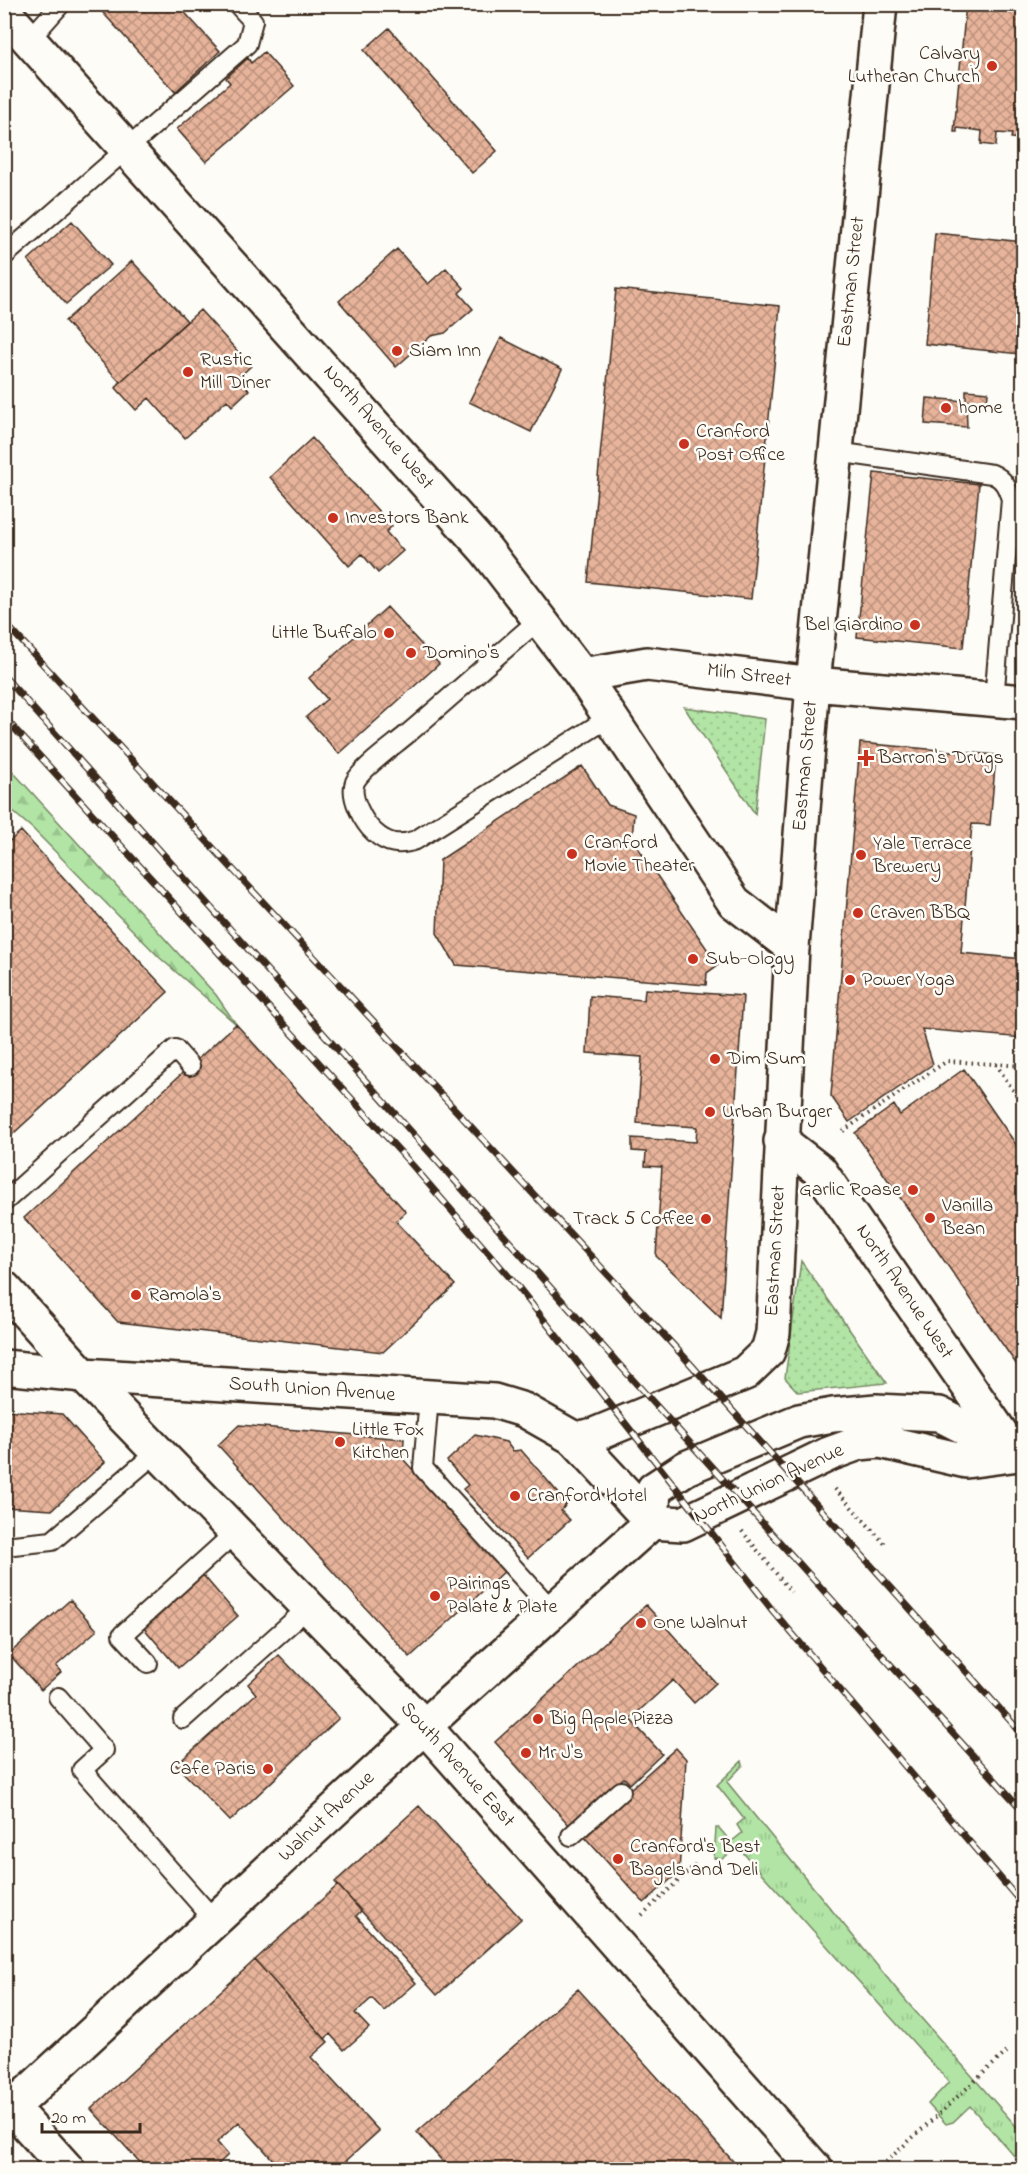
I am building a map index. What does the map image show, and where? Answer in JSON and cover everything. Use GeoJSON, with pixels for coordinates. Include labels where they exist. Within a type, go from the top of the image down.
{"type":"FeatureCollection","features":[{"type":"Feature","properties":{"kind":"street","name":"Eastman Street"},"geometry":{"type":"LineString","coordinates":[[575,1439],[594,1435],[745,1373],[768,1351],[773,1333],[792,947],[813,684],[880,4]]}},
{"type":"Feature","properties":{"kind":"street","name":"North Avenue West"},"geometry":{"type":"LineString","coordinates":[[4,12],[486,550],[582,675],[735,902],[792,947]]}},
{"type":"Feature","properties":{"kind":"street","name":"Miln Street"},"geometry":{"type":"LineString","coordinates":[[582,675],[647,664],[813,684],[1009,701]]}},
{"type":"Feature","properties":{"kind":"street","name":"North Avenue West"},"geometry":{"type":"LineString","coordinates":[[781,1142],[820,1171],[1020,1457]]}},
{"type":"Feature","properties":{"kind":"street","name":"South Avenue East"},"geometry":{"type":"LineString","coordinates":[[4,1288],[83,1375],[424,1726],[816,2169]]}},
{"type":"Feature","properties":{"kind":"street","name":"South Union Avenue"},"geometry":{"type":"LineString","coordinates":[[4,1367],[83,1375],[494,1401],[524,1410],[575,1439],[652,1522]]}},
{"type":"Feature","properties":{"kind":"street","name":"North Union Avenue"},"geometry":{"type":"LineString","coordinates":[[876,1411],[939,1414],[1020,1457],[966,1461],[880,1441],[859,1443],[829,1454],[683,1524],[652,1522],[654,1489],[686,1468],[799,1421],[876,1411]]}},
{"type":"Feature","properties":{"kind":"street","name":"Walnut Avenue"},"geometry":{"type":"LineString","coordinates":[[7,2107],[215,1921],[424,1726],[652,1522]]}},
{"type":"Feature","properties":{"kind":"street"},"geometry":{"type":"LineString","coordinates":[[7,2107],[68,2169]]}},
{"type":"Feature","properties":{"kind":"lane"},"geometry":{"type":"LineString","coordinates":[[29,40],[61,4]]}},
{"type":"Feature","properties":{"kind":"lane"},"geometry":{"type":"LineString","coordinates":[[4,256],[248,44],[253,21],[237,4]]}},
{"type":"Feature","properties":{"kind":"lane"},"geometry":{"type":"LineString","coordinates":[[836,452],[992,474],[1000,477],[1006,484],[1011,498],[1009,701]]}},
{"type":"Feature","properties":{"kind":"lane"},"geometry":{"type":"LineString","coordinates":[[540,619],[382,754],[356,782],[354,792],[364,820],[372,831],[392,843],[403,844],[416,840],[610,717]]}},
{"type":"Feature","properties":{"kind":"lane"},"geometry":{"type":"LineString","coordinates":[[4,1202],[175,1049],[190,1066]]}},
{"type":"Feature","properties":{"kind":"lane"},"geometry":{"type":"LineString","coordinates":[[429,1398],[423,1468],[552,1610]]}},
{"type":"Feature","properties":{"kind":"lane"},"geometry":{"type":"LineString","coordinates":[[4,1546],[52,1541],[158,1451]]}},
{"type":"Feature","properties":{"kind":"lane"},"geometry":{"type":"LineString","coordinates":[[148,1663],[122,1635],[236,1532]]}},
{"type":"Feature","properties":{"kind":"lane"},"geometry":{"type":"LineString","coordinates":[[183,1719],[309,1607]]}},
{"type":"Feature","properties":{"kind":"lane"},"geometry":{"type":"LineString","coordinates":[[58,1697],[104,1750],[82,1770],[215,1921]]}},
{"type":"Feature","properties":{"kind":"lane"},"geometry":{"type":"LineString","coordinates":[[571,1836],[621,1791]]}},
{"type":"Feature","properties":{"kind":"path"},"geometry":{"type":"LineString","coordinates":[[843,1131],[947,1061],[1023,1066]]}},
{"type":"Feature","properties":{"kind":"path"},"geometry":{"type":"LineString","coordinates":[[996,1064],[1023,1107]]}},
{"type":"Feature","properties":{"kind":"path"},"geometry":{"type":"LineString","coordinates":[[835,1489],[887,1546]]}},
{"type":"Feature","properties":{"kind":"path"},"geometry":{"type":"LineString","coordinates":[[742,1531],[790,1592]]}},
{"type":"Feature","properties":{"kind":"path"},"geometry":{"type":"LineString","coordinates":[[642,1915],[698,1863]]}},
{"type":"Feature","properties":{"kind":"path"},"geometry":{"type":"LineString","coordinates":[[877,2169],[1010,2049]]}},
{"type":"Feature","properties":{"kind":"green space"},"geometry":{"type":"Polygon","coordinates":[[[684,707],[765,719],[755,814],[684,707]]]}},
{"type":"Feature","properties":{"kind":"green space"},"geometry":{"type":"Polygon","coordinates":[[[5,763],[216,995],[236,1024],[160,958],[33,829],[5,805],[5,763]]]}},
{"type":"Feature","properties":{"kind":"green space"},"geometry":{"type":"Polygon","coordinates":[[[801,1261],[887,1383],[798,1392],[785,1378],[801,1261]]]}},
{"type":"Feature","properties":{"kind":"green space"},"geometry":{"type":"Polygon","coordinates":[[[742,1761],[743,1765],[727,1782],[907,2002],[1023,2134],[1023,2166],[970,2106],[953,2122],[946,2124],[928,2104],[949,2082],[738,1847],[722,1859],[714,1858],[716,1828],[719,1828],[731,1842],[742,1833],[737,1825],[744,1819],[717,1785],[742,1761]]]}},
{"type":"Feature","properties":{"kind":"building"},"geometry":{"type":"Polygon","coordinates":[[[95,4],[177,4],[220,51],[175,92],[95,4]]]}},
{"type":"Feature","properties":{"kind":"building","name":"Calvary Lutheran Church"},"geometry":{"type":"Polygon","coordinates":[[[966,4],[1024,4],[1024,133],[1018,133],[1017,139],[1011,138],[1012,134],[997,133],[996,146],[981,144],[982,131],[957,128],[957,132],[954,132],[966,4]]]}},
{"type":"Feature","properties":{"kind":"building"},"geometry":{"type":"Polygon","coordinates":[[[389,28],[497,151],[472,173],[364,50],[389,28]]]}},
{"type":"Feature","properties":{"kind":"building"},"geometry":{"type":"Polygon","coordinates":[[[264,52],[294,86],[206,162],[177,129],[230,83],[226,78],[248,58],[251,63],[264,52]]]}},
{"type":"Feature","properties":{"kind":"building"},"geometry":{"type":"Polygon","coordinates":[[[72,221],[111,265],[66,304],[28,260],[72,221]]]}},
{"type":"Feature","properties":{"kind":"building"},"geometry":{"type":"Polygon","coordinates":[[[935,233],[1024,242],[1024,315],[1020,354],[925,344],[935,233]]]}},
{"type":"Feature","properties":{"kind":"building"},"geometry":{"type":"Polygon","coordinates":[[[397,249],[428,284],[446,268],[464,288],[459,293],[473,309],[445,333],[431,336],[396,367],[339,301],[397,249]]]}},
{"type":"Feature","properties":{"kind":"building"},"geometry":{"type":"Polygon","coordinates":[[[132,261],[187,321],[120,382],[65,321],[132,261]]]}},
{"type":"Feature","properties":{"kind":"building","name":"Cranford Post Office"},"geometry":{"type":"Polygon","coordinates":[[[616,289],[780,306],[751,599],[588,582],[616,289]]]}},
{"type":"Feature","properties":{"kind":"building","name":"Rustic Mill Diner"},"geometry":{"type":"Polygon","coordinates":[[[200,310],[251,366],[238,378],[249,390],[232,406],[227,400],[185,438],[149,398],[136,410],[116,388],[200,310]]]}},
{"type":"Feature","properties":{"kind":"building"},"geometry":{"type":"Polygon","coordinates":[[[501,338],[562,369],[531,432],[469,402],[501,338]]]}},
{"type":"Feature","properties":{"kind":"building"},"geometry":{"type":"Polygon","coordinates":[[[966,390],[988,392],[987,404],[966,401],[966,390]]]}},
{"type":"Feature","properties":{"kind":"building","name":"home"},"geometry":{"type":"Polygon","coordinates":[[[927,398],[966,401],[967,427],[925,424],[927,398]]]}},
{"type":"Feature","properties":{"kind":"building"},"geometry":{"type":"Polygon","coordinates":[[[312,438],[392,526],[386,532],[403,551],[378,573],[362,554],[349,566],[270,477],[312,438]]]}},
{"type":"Feature","properties":{"kind":"building"},"geometry":{"type":"Polygon","coordinates":[[[874,473],[979,484],[963,648],[857,637],[874,473]]]}},
{"type":"Feature","properties":{"kind":"building"},"geometry":{"type":"Polygon","coordinates":[[[387,607],[439,664],[339,754],[306,717],[327,699],[309,678],[387,607]]]}},
{"type":"Feature","properties":{"kind":"building"},"geometry":{"type":"Polygon","coordinates":[[[860,743],[996,755],[990,825],[972,824],[961,953],[1024,959],[1024,1038],[922,1029],[933,1064],[849,1122],[831,1096],[860,743]]]}},
{"type":"Feature","properties":{"kind":"building"},"geometry":{"type":"Polygon","coordinates":[[[582,766],[608,805],[634,814],[632,839],[718,965],[707,973],[706,985],[456,965],[437,933],[440,860],[582,766]]]}},
{"type":"Feature","properties":{"kind":"building"},"geometry":{"type":"Polygon","coordinates":[[[21,831],[168,992],[4,1142],[4,846],[21,831]]]}},
{"type":"Feature","properties":{"kind":"building"},"geometry":{"type":"Polygon","coordinates":[[[645,989],[743,996],[721,1318],[656,1256],[662,1167],[645,1166],[646,1152],[632,1151],[632,1138],[696,1142],[697,1127],[637,1123],[642,1057],[587,1053],[590,996],[644,1000],[645,989]]]}},
{"type":"Feature","properties":{"kind":"building"},"geometry":{"type":"Polygon","coordinates":[[[236,1024],[406,1212],[396,1221],[455,1285],[383,1352],[118,1322],[24,1218],[236,1024]]]}},
{"type":"Feature","properties":{"kind":"building"},"geometry":{"type":"Polygon","coordinates":[[[964,1069],[1024,1156],[1024,1375],[855,1133],[894,1105],[900,1115],[964,1069]]]}},
{"type":"Feature","properties":{"kind":"building"},"geometry":{"type":"Polygon","coordinates":[[[4,1410],[62,1414],[105,1462],[52,1510],[4,1507],[4,1410]]]}},
{"type":"Feature","properties":{"kind":"building"},"geometry":{"type":"Polygon","coordinates":[[[239,1425],[404,1439],[403,1459],[505,1571],[410,1657],[218,1445],[239,1425]]]}},
{"type":"Feature","properties":{"kind":"building","name":"Cranford Hotel"},"geometry":{"type":"Polygon","coordinates":[[[475,1435],[506,1442],[513,1451],[521,1450],[567,1503],[561,1511],[570,1520],[528,1558],[463,1489],[468,1485],[447,1461],[475,1435]]]}},
{"type":"Feature","properties":{"kind":"building"},"geometry":{"type":"Polygon","coordinates":[[[203,1575],[238,1616],[178,1668],[143,1627],[203,1575]]]}},
{"type":"Feature","properties":{"kind":"building"},"geometry":{"type":"Polygon","coordinates":[[[70,1600],[97,1630],[56,1666],[61,1672],[41,1690],[9,1654],[70,1600]]]}},
{"type":"Feature","properties":{"kind":"building"},"geometry":{"type":"Polygon","coordinates":[[[646,1605],[716,1683],[694,1703],[673,1680],[630,1719],[662,1754],[630,1784],[624,1778],[570,1826],[495,1742],[646,1605]]]}},
{"type":"Feature","properties":{"kind":"building"},"geometry":{"type":"Polygon","coordinates":[[[279,1655],[339,1718],[230,1821],[176,1765],[256,1694],[248,1684],[279,1655]]]}},
{"type":"Feature","properties":{"kind":"building"},"geometry":{"type":"Polygon","coordinates":[[[676,1748],[686,1759],[679,1872],[644,1903],[581,1833],[676,1748]]]}},
{"type":"Feature","properties":{"kind":"building"},"geometry":{"type":"Polygon","coordinates":[[[419,1806],[521,1919],[437,1995],[335,1882],[419,1806]]]}},
{"type":"Feature","properties":{"kind":"building"},"geometry":{"type":"Polygon","coordinates":[[[338,1885],[361,1911],[356,1916],[416,1983],[384,2011],[372,1998],[355,2013],[369,2028],[344,2050],[330,2034],[325,2039],[255,1960],[338,1885]]]}},
{"type":"Feature","properties":{"kind":"building"},"geometry":{"type":"Polygon","coordinates":[[[255,1960],[328,2042],[311,2057],[379,2131],[336,2170],[282,2170],[239,2122],[217,2142],[228,2155],[212,2170],[147,2170],[91,2109],[255,1960]]]}},
{"type":"Feature","properties":{"kind":"building"},"geometry":{"type":"Polygon","coordinates":[[[578,1989],[741,2170],[450,2170],[417,2132],[578,1989]]]}},
{"type":"Feature","properties":{"kind":"railway"},"geometry":{"type":"LineString","coordinates":[[4,622],[686,1359],[1024,1736]]}},
{"type":"Feature","properties":{"kind":"railway"},"geometry":{"type":"LineString","coordinates":[[4,676],[633,1380],[1024,1812]]}},
{"type":"Feature","properties":{"kind":"railway"},"geometry":{"type":"LineString","coordinates":[[4,717],[413,1166],[518,1287],[773,1611],[1024,1906]]}},
{"type":"Feature","properties":{"kind":"place","name":"Calvary Lutheran Church"},"geometry":{"type":"Point","coordinates":[992,66]}},
{"type":"Feature","properties":{"kind":"place","name":"Siam Inn"},"geometry":{"type":"Point","coordinates":[397,351]}},
{"type":"Feature","properties":{"kind":"place","name":"Rustic Mill Diner"},"geometry":{"type":"Point","coordinates":[188,372]}},
{"type":"Feature","properties":{"kind":"place","name":"home"},"geometry":{"type":"Point","coordinates":[946,408]}},
{"type":"Feature","properties":{"kind":"place","name":"Cranford Post Office"},"geometry":{"type":"Point","coordinates":[684,444]}},
{"type":"Feature","properties":{"kind":"place","name":"Investors Bank"},"geometry":{"type":"Point","coordinates":[333,518]}},
{"type":"Feature","properties":{"kind":"place","name":"Bel Giardino"},"geometry":{"type":"Point","coordinates":[915,625]}},
{"type":"Feature","properties":{"kind":"place","name":"Little Buffalo"},"geometry":{"type":"Point","coordinates":[389,633]}},
{"type":"Feature","properties":{"kind":"place","name":"Domino's"},"geometry":{"type":"Point","coordinates":[411,653]}},
{"type":"Feature","properties":{"kind":"place","name":"Barron's Drugs"},"geometry":{"type":"Point","coordinates":[866,758]}},
{"type":"Feature","properties":{"kind":"place","name":"Cranford Movie Theater"},"geometry":{"type":"Point","coordinates":[572,854]}},
{"type":"Feature","properties":{"kind":"place","name":"Yale Terrace Brewery"},"geometry":{"type":"Point","coordinates":[861,855]}},
{"type":"Feature","properties":{"kind":"place","name":"Craven BBQ"},"geometry":{"type":"Point","coordinates":[858,913]}},
{"type":"Feature","properties":{"kind":"place","name":"Sub-Ology"},"geometry":{"type":"Point","coordinates":[693,959]}},
{"type":"Feature","properties":{"kind":"place","name":"Power Yoga"},"geometry":{"type":"Point","coordinates":[850,980]}},
{"type":"Feature","properties":{"kind":"place","name":"Dim Sum"},"geometry":{"type":"Point","coordinates":[715,1059]}},
{"type":"Feature","properties":{"kind":"place","name":"Urban Burger"},"geometry":{"type":"Point","coordinates":[710,1112]}},
{"type":"Feature","properties":{"kind":"place","name":"Garlic Roase"},"geometry":{"type":"Point","coordinates":[913,1190]}},
{"type":"Feature","properties":{"kind":"place","name":"Vanilla Bean"},"geometry":{"type":"Point","coordinates":[930,1218]}},
{"type":"Feature","properties":{"kind":"place","name":"Track 5 Coffee"},"geometry":{"type":"Point","coordinates":[706,1219]}},
{"type":"Feature","properties":{"kind":"place","name":"Ramola's"},"geometry":{"type":"Point","coordinates":[136,1295]}},
{"type":"Feature","properties":{"kind":"place","name":"Little Fox Kitchen"},"geometry":{"type":"Point","coordinates":[340,1442]}},
{"type":"Feature","properties":{"kind":"place","name":"Cranford Hotel"},"geometry":{"type":"Point","coordinates":[515,1496]}},
{"type":"Feature","properties":{"kind":"place","name":"Pairings Palate & Plate"},"geometry":{"type":"Point","coordinates":[435,1596]}},
{"type":"Feature","properties":{"kind":"place","name":"One Walnut"},"geometry":{"type":"Point","coordinates":[641,1623]}},
{"type":"Feature","properties":{"kind":"place","name":"Big Apple Pizza"},"geometry":{"type":"Point","coordinates":[538,1719]}},
{"type":"Feature","properties":{"kind":"place","name":"Mr J's"},"geometry":{"type":"Point","coordinates":[526,1753]}},
{"type":"Feature","properties":{"kind":"place","name":"Cafe Paris"},"geometry":{"type":"Point","coordinates":[268,1769]}},
{"type":"Feature","properties":{"kind":"place","name":"Cranford's Best Bagels and Deli"},"geometry":{"type":"Point","coordinates":[618,1859]}}]}
